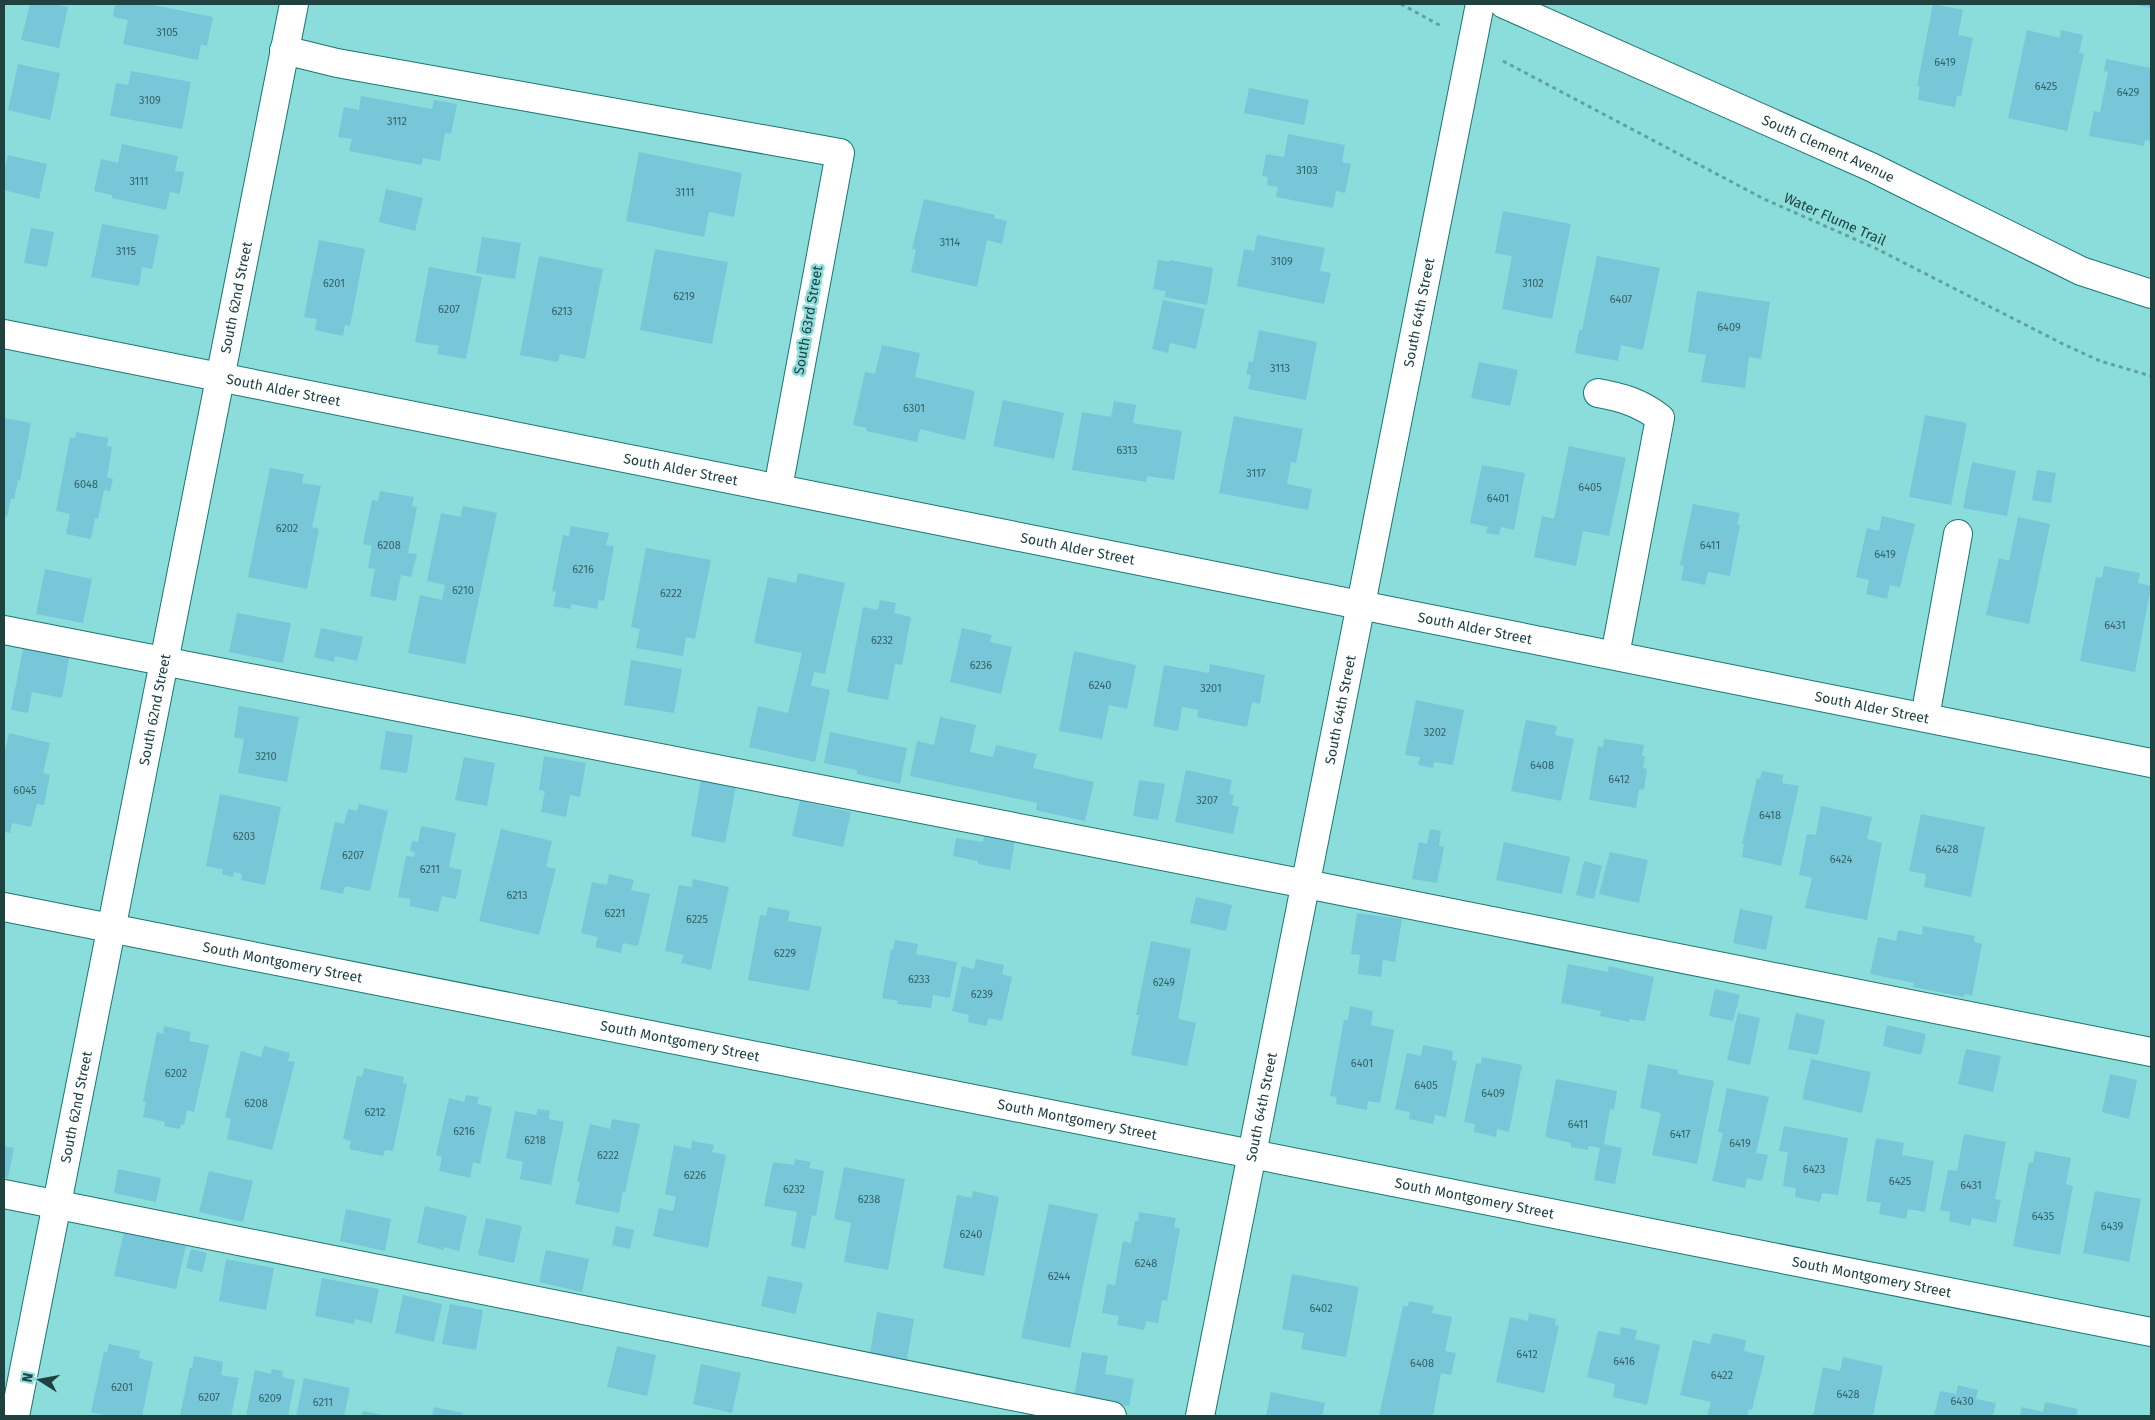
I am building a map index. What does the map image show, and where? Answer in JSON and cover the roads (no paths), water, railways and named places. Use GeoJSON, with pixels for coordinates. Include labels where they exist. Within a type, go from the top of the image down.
{"type":"FeatureCollection","features":[{"type":"Feature","properties":{"kind":"street","name":"South 62nd Street"},"geometry":{"type":"LineString","coordinates":[[16,1416],[294,4]]}},
{"type":"Feature","properties":{"kind":"street","name":"South 64th Street"},"geometry":{"type":"LineString","coordinates":[[1200,1416],[1480,4]]}},
{"type":"Feature","properties":{"kind":"street","name":"South Clement Avenue"},"geometry":{"type":"LineString","coordinates":[[1504,4],[1871,167],[2081,271],[2151,294]]}},
{"type":"Feature","properties":{"kind":"street","name":"South 63rd Street"},"geometry":{"type":"LineString","coordinates":[[284,50],[337,62],[840,153],[778,488]]}},
{"type":"Feature","properties":{"kind":"street","name":"South Alder Street"},"geometry":{"type":"LineString","coordinates":[[4,334],[2151,763]]}},
{"type":"Feature","properties":{"kind":"street"},"geometry":{"type":"LineString","coordinates":[[1598,393],[1624,398],[1649,409],[1660,418],[1615,655]]}},
{"type":"Feature","properties":{"kind":"street"},"geometry":{"type":"LineString","coordinates":[[1925,718],[1958,534]]}},
{"type":"Feature","properties":{"kind":"street"},"geometry":{"type":"LineString","coordinates":[[4,630],[1306,884],[2151,1052]]}},
{"type":"Feature","properties":{"kind":"street","name":"South Montgomery Street"},"geometry":{"type":"LineString","coordinates":[[4,906],[2151,1332]]}},
{"type":"Feature","properties":{"kind":"street"},"geometry":{"type":"LineString","coordinates":[[4,1194],[1112,1416]]}}]}
